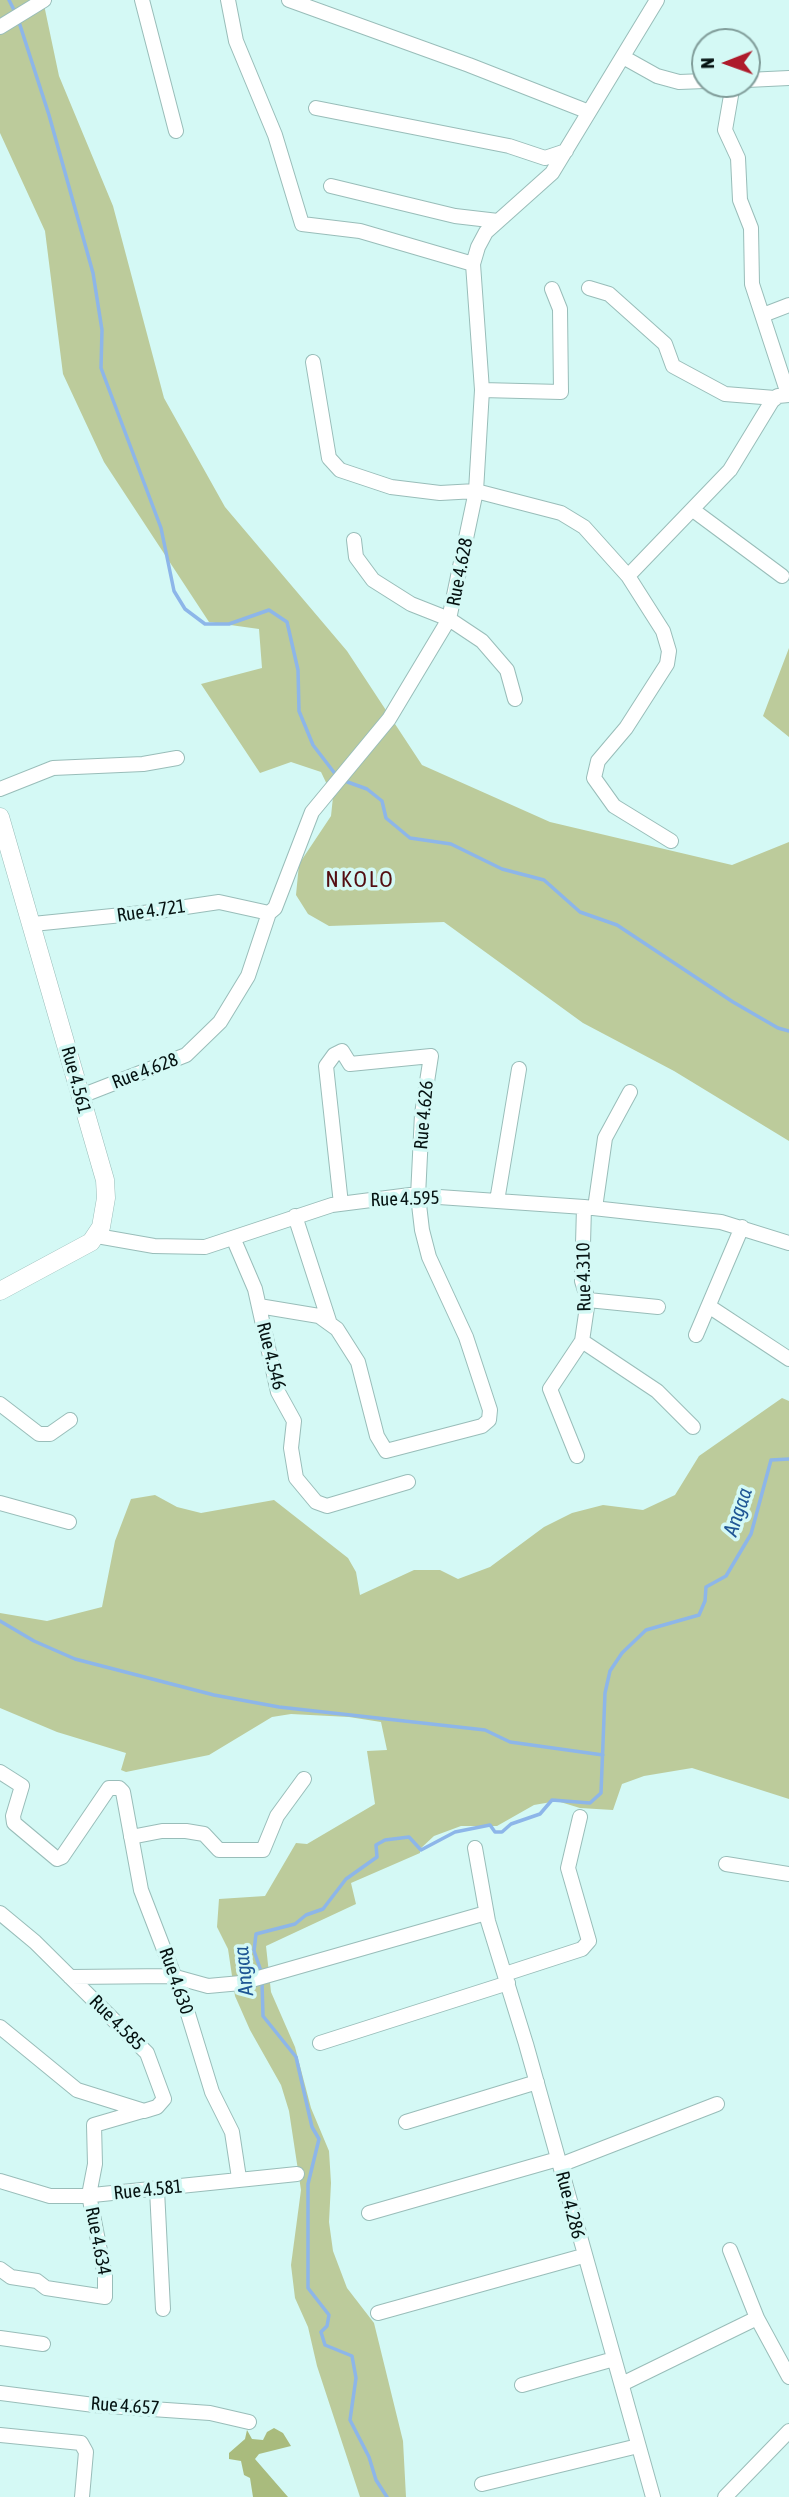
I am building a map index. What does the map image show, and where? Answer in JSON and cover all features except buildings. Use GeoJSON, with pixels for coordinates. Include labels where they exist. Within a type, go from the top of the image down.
{"type":"FeatureCollection","features":[{"type":"Feature","properties":{"kind":"main road","name":"Rue 4.561"},"geometry":{"type":"LineString","coordinates":[[0,817],[8,871],[33,923],[105,1180],[104,1215],[97,1236]]}},
{"type":"Feature","properties":{"kind":"main road"},"geometry":{"type":"LineString","coordinates":[[2,1287],[85,1246],[97,1236]]}},
{"type":"Feature","properties":{"kind":"street"},"geometry":{"type":"LineString","coordinates":[[0,27],[44,0]]}},
{"type":"Feature","properties":{"kind":"street"},"geometry":{"type":"LineString","coordinates":[[142,0],[176,131]]}},
{"type":"Feature","properties":{"kind":"street"},"geometry":{"type":"LineString","coordinates":[[228,0],[236,41],[275,135],[302,224],[360,231],[473,264],[478,247],[498,221],[552,173],[657,0]]}},
{"type":"Feature","properties":{"kind":"street"},"geometry":{"type":"LineString","coordinates":[[289,0],[589,112]]}},
{"type":"Feature","properties":{"kind":"street"},"geometry":{"type":"LineString","coordinates":[[623,57],[657,76],[679,82],[691,82]]}},
{"type":"Feature","properties":{"kind":"street"},"geometry":{"type":"LineString","coordinates":[[761,79],[789,78]]}},
{"type":"Feature","properties":{"kind":"street"},"geometry":{"type":"LineString","coordinates":[[731,98],[725,130],[738,158],[740,200],[751,228],[752,284],[784,396]]}},
{"type":"Feature","properties":{"kind":"street"},"geometry":{"type":"LineString","coordinates":[[316,108],[509,146],[545,159],[566,151]]}},
{"type":"Feature","properties":{"kind":"street"},"geometry":{"type":"LineString","coordinates":[[331,186],[455,216],[498,221]]}},
{"type":"Feature","properties":{"kind":"street","name":"Rue 4.628"},"geometry":{"type":"LineString","coordinates":[[81,1096],[186,1055],[220,1022],[248,976],[269,913],[275,908],[312,812],[389,719],[449,619],[475,491],[482,390],[473,264]]}},
{"type":"Feature","properties":{"kind":"street"},"geometry":{"type":"LineString","coordinates":[[589,288],[609,294],[665,344],[673,366],[725,394],[784,396]]}},
{"type":"Feature","properties":{"kind":"street"},"geometry":{"type":"LineString","coordinates":[[482,390],[561,392],[560,309],[552,289]]}},
{"type":"Feature","properties":{"kind":"street"},"geometry":{"type":"LineString","coordinates":[[763,315],[789,305]]}},
{"type":"Feature","properties":{"kind":"street"},"geometry":{"type":"LineString","coordinates":[[313,362],[329,457],[340,470],[391,487],[440,493],[475,491],[573,518],[628,576],[663,631],[669,651],[667,664],[626,728],[598,761],[594,778],[614,806],[671,841]]}},
{"type":"Feature","properties":{"kind":"street"},"geometry":{"type":"LineString","coordinates":[[628,576],[730,470],[784,396]]}},
{"type":"Feature","properties":{"kind":"street"},"geometry":{"type":"LineString","coordinates":[[693,510],[782,576]]}},
{"type":"Feature","properties":{"kind":"street"},"geometry":{"type":"LineString","coordinates":[[354,540],[356,557],[373,580],[411,604],[449,619],[482,640],[507,670],[515,699]]}},
{"type":"Feature","properties":{"kind":"street"},"geometry":{"type":"LineString","coordinates":[[0,789],[54,768],[143,764],[177,758]]}},
{"type":"Feature","properties":{"kind":"street","name":"Rue 4.721"},"geometry":{"type":"LineString","coordinates":[[33,923],[152,912],[219,902],[269,913]]}},
{"type":"Feature","properties":{"kind":"street","name":"Rue 4.626"},"geometry":{"type":"LineString","coordinates":[[329,1321],[358,1362],[377,1436],[386,1451],[482,1426],[489,1420],[490,1410],[466,1338],[425,1247],[418,1196],[422,1114],[432,1056],[350,1063],[342,1051],[334,1055],[326,1066],[341,1204]]}},
{"type":"Feature","properties":{"kind":"street"},"geometry":{"type":"LineString","coordinates":[[497,1201],[519,1069]]}},
{"type":"Feature","properties":{"kind":"street","name":"Rue 4.310"},"geometry":{"type":"LineString","coordinates":[[577,1456],[550,1389],[582,1341],[587,1300],[582,1281],[589,1208],[605,1138],[630,1092]]}},
{"type":"Feature","properties":{"kind":"street","name":"Rue 4.595"},"geometry":{"type":"LineString","coordinates":[[97,1236],[184,1248],[216,1246],[295,1216],[341,1204],[418,1196],[589,1208],[721,1222],[789,1243]]}},
{"type":"Feature","properties":{"kind":"street"},"geometry":{"type":"LineString","coordinates":[[295,1216],[329,1321]]}},
{"type":"Feature","properties":{"kind":"street"},"geometry":{"type":"LineString","coordinates":[[696,1335],[742,1227]]}},
{"type":"Feature","properties":{"kind":"street","name":"Rue 4.546"},"geometry":{"type":"LineString","coordinates":[[234,1240],[249,1272],[260,1306],[278,1392],[294,1421],[292,1448],[296,1478],[322,1506],[408,1482]]}},
{"type":"Feature","properties":{"kind":"street"},"geometry":{"type":"LineString","coordinates":[[587,1300],[658,1307]]}},
{"type":"Feature","properties":{"kind":"street"},"geometry":{"type":"LineString","coordinates":[[260,1306],[319,1316],[329,1321]]}},
{"type":"Feature","properties":{"kind":"street"},"geometry":{"type":"LineString","coordinates":[[710,1307],[789,1359]]}},
{"type":"Feature","properties":{"kind":"street"},"geometry":{"type":"LineString","coordinates":[[582,1341],[657,1391],[693,1427]]}},
{"type":"Feature","properties":{"kind":"street"},"geometry":{"type":"LineString","coordinates":[[0,1404],[39,1434],[50,1434],[70,1420]]}},
{"type":"Feature","properties":{"kind":"street"},"geometry":{"type":"LineString","coordinates":[[0,1503],[69,1522]]}},
{"type":"Feature","properties":{"kind":"street","name":"Rue 4.630"},"geometry":{"type":"LineString","coordinates":[[0,1772],[22,1786],[13,1816],[14,1824],[57,1859],[62,1857],[109,1788],[115,1787],[123,1792],[138,1879],[172,1976],[185,2004],[212,2092],[232,2132],[239,2178]]}},
{"type":"Feature","properties":{"kind":"street"},"geometry":{"type":"LineString","coordinates":[[131,1837],[162,1831],[186,1831],[204,1834],[219,1850],[263,1850],[277,1816],[304,1779]]}},
{"type":"Feature","properties":{"kind":"street"},"geometry":{"type":"LineString","coordinates":[[320,2043],[582,1949],[589,1941],[568,1868],[580,1817]]}},
{"type":"Feature","properties":{"kind":"street","name":"Rue 4.286"},"geometry":{"type":"LineString","coordinates":[[475,1848],[486,1913],[537,2082],[583,2256],[653,2497]]}},
{"type":"Feature","properties":{"kind":"street"},"geometry":{"type":"LineString","coordinates":[[726,1864],[789,1874]]}},
{"type":"Feature","properties":{"kind":"street","name":"Rue 4.585"},"geometry":{"type":"LineString","coordinates":[[0,1913],[139,2043],[154,2064],[164,2099],[157,2107],[144,2111]]}},
{"type":"Feature","properties":{"kind":"street"},"geometry":{"type":"LineString","coordinates":[[71,1977],[172,1976],[208,1986],[241,1983],[486,1913]]}},
{"type":"Feature","properties":{"kind":"street"},"geometry":{"type":"LineString","coordinates":[[0,2027],[74,2089],[144,2111]]}},
{"type":"Feature","properties":{"kind":"street"},"geometry":{"type":"LineString","coordinates":[[406,2122],[537,2082]]}},
{"type":"Feature","properties":{"kind":"street"},"geometry":{"type":"LineString","coordinates":[[369,2213],[559,2162],[718,2104]]}},
{"type":"Feature","properties":{"kind":"street","name":"Rue 4.634"},"geometry":{"type":"LineString","coordinates":[[0,2270],[11,2277],[37,2281],[46,2288],[105,2297],[105,2276],[89,2195],[95,2164],[94,2124],[144,2111]]}},
{"type":"Feature","properties":{"kind":"street","name":"Rue 4.581"},"geometry":{"type":"LineString","coordinates":[[1,2185],[50,2196],[89,2195],[297,2174]]}},
{"type":"Feature","properties":{"kind":"street"},"geometry":{"type":"LineString","coordinates":[[157,2190],[163,2309]]}},
{"type":"Feature","properties":{"kind":"street"},"geometry":{"type":"LineString","coordinates":[[730,2250],[757,2318],[789,2377]]}},
{"type":"Feature","properties":{"kind":"street"},"geometry":{"type":"LineString","coordinates":[[378,2314],[583,2256]]}},
{"type":"Feature","properties":{"kind":"street"},"geometry":{"type":"LineString","coordinates":[[0,2270],[0,2284]]}},
{"type":"Feature","properties":{"kind":"street"},"geometry":{"type":"LineString","coordinates":[[622,2384],[757,2318]]}},
{"type":"Feature","properties":{"kind":"street"},"geometry":{"type":"LineString","coordinates":[[0,2338],[43,2344]]}},
{"type":"Feature","properties":{"kind":"street"},"geometry":{"type":"LineString","coordinates":[[522,2385],[614,2359]]}},
{"type":"Feature","properties":{"kind":"street","name":"Rue 4.657"},"geometry":{"type":"LineString","coordinates":[[0,2393],[94,2405],[210,2413],[249,2422]]}},
{"type":"Feature","properties":{"kind":"street"},"geometry":{"type":"LineString","coordinates":[[725,2497],[789,2431]]}},
{"type":"Feature","properties":{"kind":"street"},"geometry":{"type":"LineString","coordinates":[[0,2435],[81,2443],[86,2452],[82,2497]]}},
{"type":"Feature","properties":{"kind":"street"},"geometry":{"type":"LineString","coordinates":[[482,2484],[638,2445]]}},
{"type":"Feature","properties":{"kind":"green space"},"geometry":{"type":"Polygon","coordinates":[[[0,0],[43,0],[59,76],[113,206],[164,398],[225,507],[347,651],[422,765],[550,822],[732,865],[789,842],[789,1141],[674,1071],[583,1023],[444,922],[329,926],[308,914],[296,895],[299,864],[331,816],[333,797],[321,772],[291,762],[260,773],[201,684],[262,668],[259,629],[209,622],[104,462],[63,374],[45,231],[0,133],[0,0]]]}},
{"type":"Feature","properties":{"kind":"green space"},"geometry":{"type":"Polygon","coordinates":[[[789,648],[789,737],[763,716],[789,648]]]}},
{"type":"Feature","properties":{"kind":"green space"},"geometry":{"type":"Polygon","coordinates":[[[782,1398],[789,1401],[789,1799],[692,1768],[644,1776],[622,1784],[613,1810],[580,1808],[557,1801],[534,1805],[497,1826],[461,1826],[434,1836],[420,1849],[420,1853],[351,1883],[356,1904],[266,1946],[271,1992],[295,2047],[311,2108],[329,2151],[329,2222],[333,2251],[347,2288],[374,2323],[403,2441],[406,2497],[360,2497],[317,2366],[308,2327],[295,2298],[291,2265],[301,2190],[289,2111],[281,2085],[250,2030],[235,1996],[228,1949],[217,1927],[219,1899],[265,1896],[296,1843],[307,1844],[375,1804],[367,1751],[387,1750],[381,1722],[349,1717],[291,1714],[272,1717],[209,1755],[126,1772],[121,1770],[126,1753],[57,1732],[0,1708],[0,1613],[47,1621],[102,1607],[115,1541],[131,1499],[155,1495],[177,1507],[201,1513],[274,1500],[348,1558],[356,1572],[360,1595],[414,1570],[440,1570],[458,1579],[490,1567],[544,1527],[572,1513],[603,1505],[643,1510],[675,1495],[699,1456],[782,1398]]]}},
{"type":"Feature","properties":{"kind":"green space"},"geometry":{"type":"Polygon","coordinates":[[[274,2428],[283,2433],[291,2446],[259,2454],[255,2459],[288,2497],[253,2497],[250,2478],[244,2475],[241,2461],[229,2459],[229,2453],[245,2439],[247,2430],[252,2439],[263,2440],[267,2432],[274,2428]]]}},
{"type":"Feature","properties":{"kind":"waterway"},"geometry":{"type":"LineString","coordinates":[[9,0],[15,12]]}},
{"type":"Feature","properties":{"kind":"waterway"},"geometry":{"type":"LineString","coordinates":[[18,19],[49,115],[93,273],[102,330],[101,368],[161,528],[174,591],[185,609],[205,624],[229,624],[269,610],[287,622],[298,670],[299,711],[313,745],[336,775]]}},
{"type":"Feature","properties":{"kind":"waterway"},"geometry":{"type":"LineString","coordinates":[[342,780],[367,789],[382,801],[386,818],[410,838],[451,844],[502,869],[544,880],[580,912],[617,925],[733,1002],[778,1028],[789,1031]]}},
{"type":"Feature","properties":{"kind":"waterway","name":"Angaa"},"geometry":{"type":"LineString","coordinates":[[262,1974],[254,1951],[256,1934],[295,1924],[306,1915],[323,1909],[346,1879],[377,1857],[376,1845],[385,1840],[409,1837],[421,1850],[455,1832],[490,1825],[495,1832],[502,1832],[511,1824],[540,1814],[552,1800],[590,1803],[601,1793],[605,1693],[610,1671],[622,1653],[646,1630],[699,1615],[705,1601],[706,1587],[726,1576],[751,1534],[771,1460],[789,1459]]}},
{"type":"Feature","properties":{"kind":"waterway"},"geometry":{"type":"LineString","coordinates":[[0,1621],[34,1641],[75,1659],[214,1695],[279,1707],[485,1730],[510,1742],[603,1755]]}},
{"type":"Feature","properties":{"kind":"waterway","name":"Angaa"},"geometry":{"type":"LineString","coordinates":[[262,1982],[263,2016],[296,2057],[312,2127],[319,2139],[308,2184],[308,2288],[329,2315],[327,2326],[321,2332],[325,2345],[352,2356],[356,2378],[350,2420],[369,2457],[376,2480],[387,2497]]}},
{"type":"Feature","properties":{"kind":"district","name":"NKOLO"},"geometry":{"type":"Point","coordinates":[360,880]}}]}
